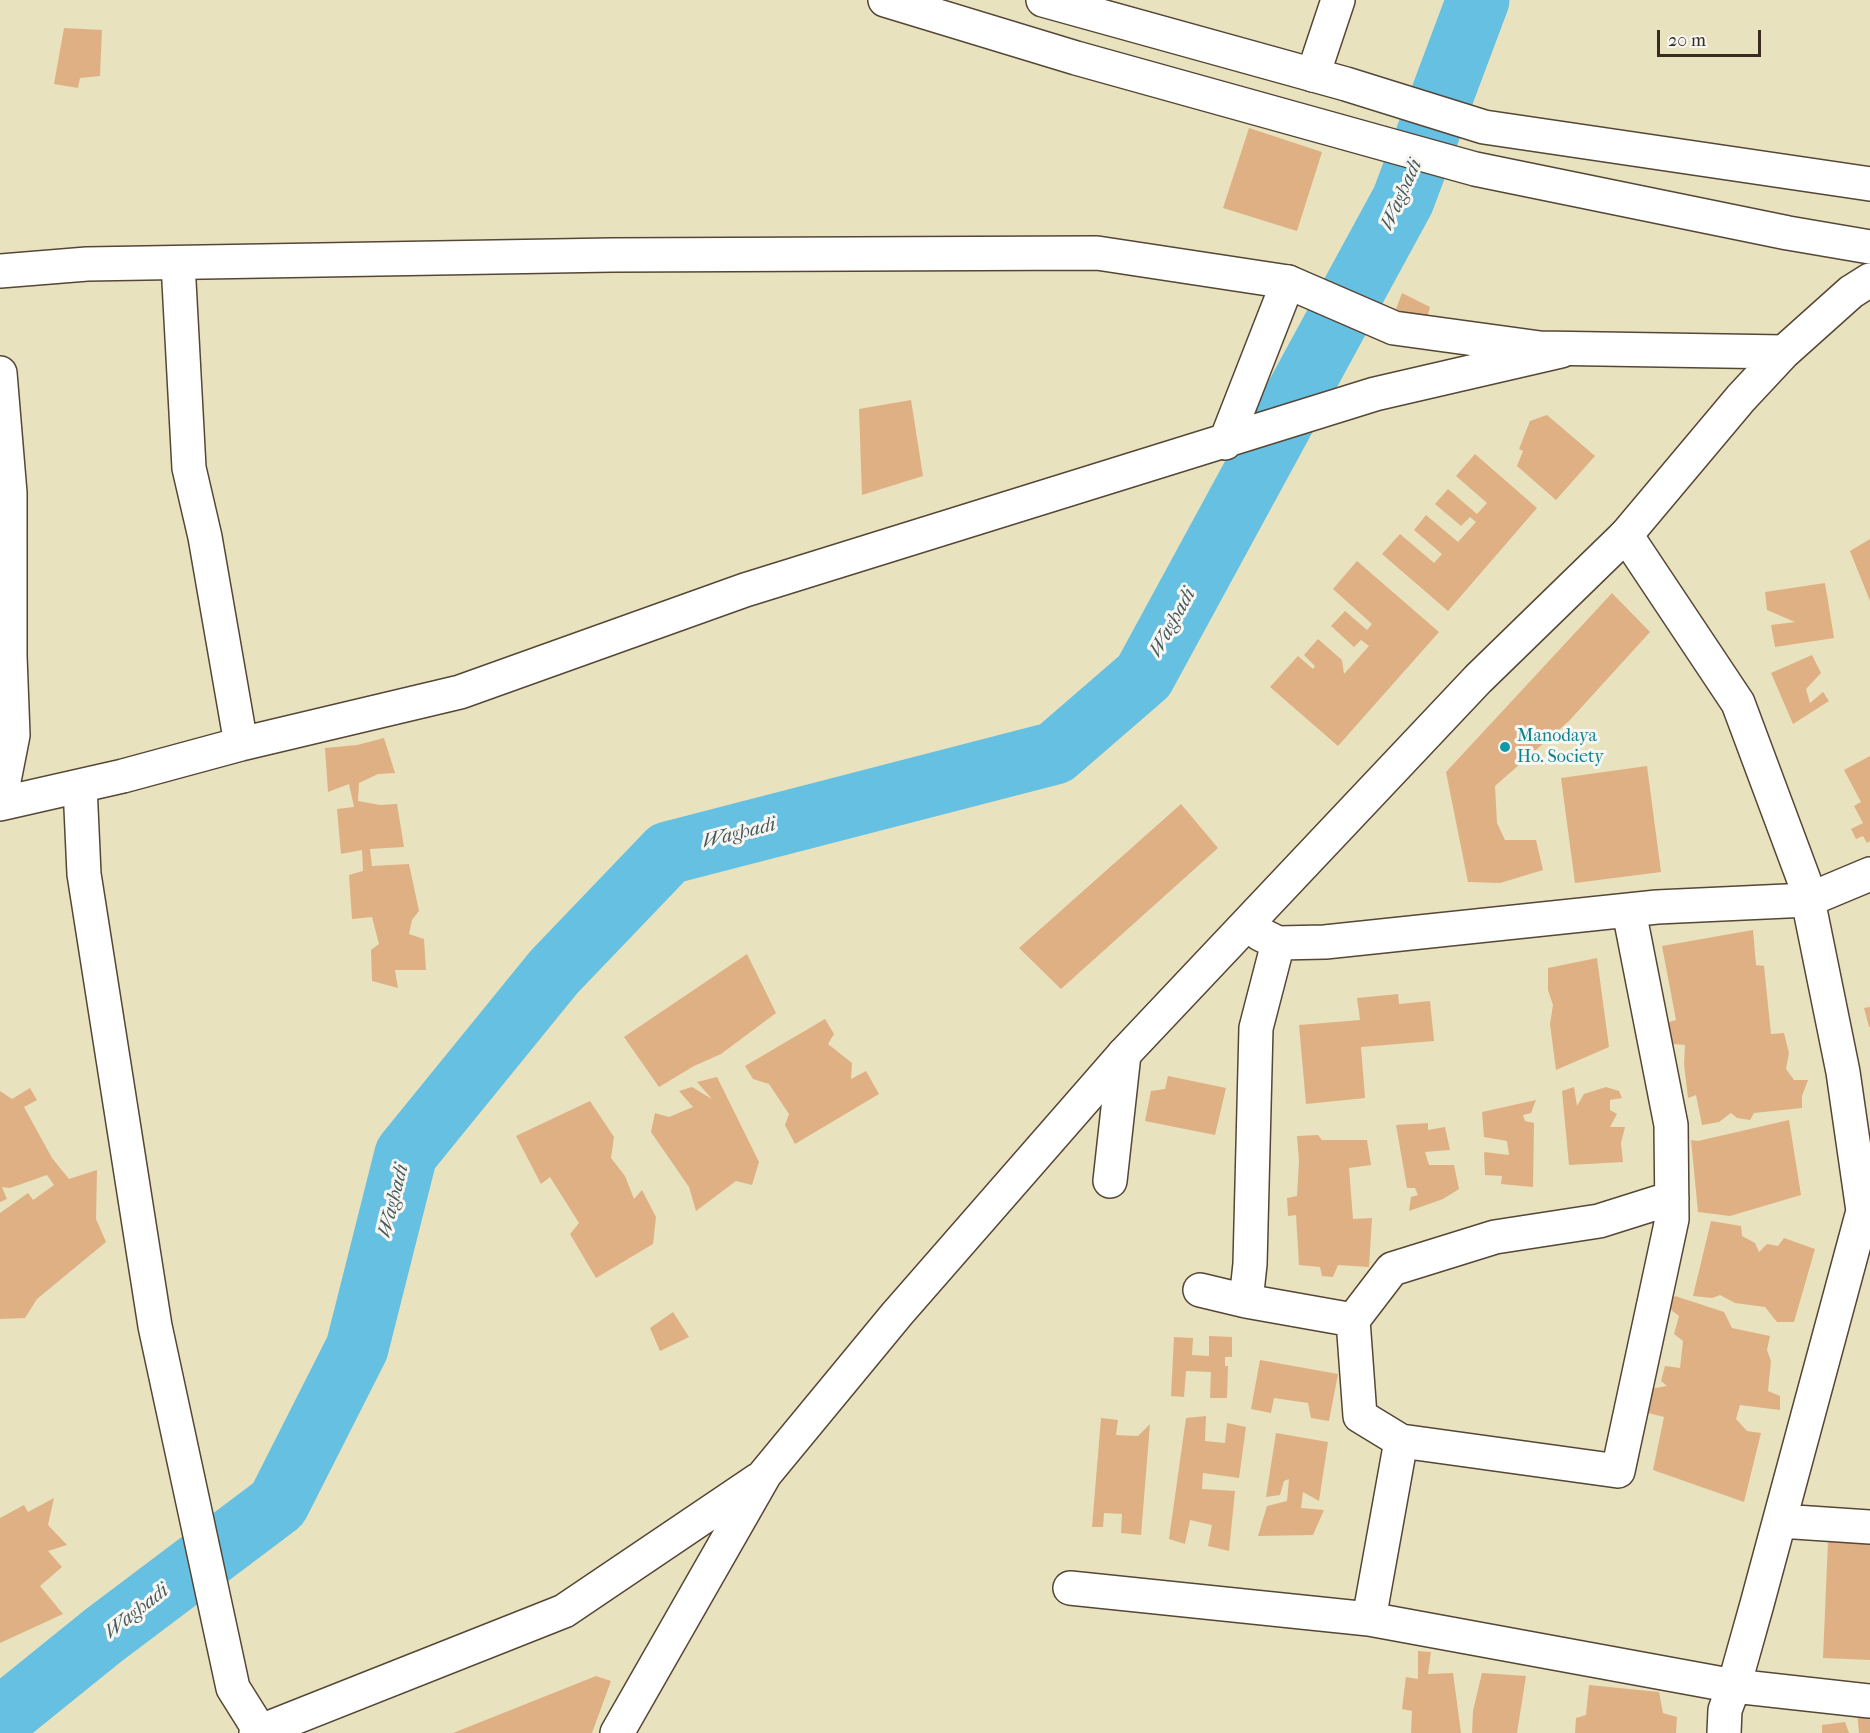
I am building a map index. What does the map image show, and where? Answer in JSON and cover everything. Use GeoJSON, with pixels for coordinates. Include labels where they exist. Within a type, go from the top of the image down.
{"type":"FeatureCollection","features":[{"type":"Feature","properties":{"kind":"street"},"geometry":{"type":"LineString","coordinates":[[885,0],[1076,58],[1475,169],[1788,233],[1870,247]]}},
{"type":"Feature","properties":{"kind":"street"},"geometry":{"type":"LineString","coordinates":[[1043,0],[1346,84],[1484,127],[1870,184]]}},
{"type":"Feature","properties":{"kind":"street"},"geometry":{"type":"LineString","coordinates":[[1313,75],[1338,0]]}},
{"type":"Feature","properties":{"kind":"street"},"geometry":{"type":"LineString","coordinates":[[0,271],[87,264],[624,255],[1097,253],[1288,282],[1394,328],[1540,348],[1784,352]]}},
{"type":"Feature","properties":{"kind":"street"},"geometry":{"type":"LineString","coordinates":[[178,263],[189,468],[205,537],[241,744]]}},
{"type":"Feature","properties":{"kind":"street"},"geometry":{"type":"LineString","coordinates":[[616,1733],[765,1474],[897,1314],[1124,1054],[1478,679],[1626,535],[1741,398],[1784,352],[1851,292],[1870,280]]}},
{"type":"Feature","properties":{"kind":"street"},"geometry":{"type":"LineString","coordinates":[[1237,439],[1288,282]]}},
{"type":"Feature","properties":{"kind":"street"},"geometry":{"type":"LineString","coordinates":[[0,372],[10,493],[10,656],[13,735],[0,803],[80,786],[241,744],[460,692],[745,590],[1237,439],[1375,394],[1574,348]]}},
{"type":"Feature","properties":{"kind":"street"},"geometry":{"type":"LineString","coordinates":[[1626,535],[1738,702],[1804,880],[1843,1072],[1863,1211],[1780,1521],[1734,1686],[1725,1710],[1724,1733]]}},
{"type":"Feature","properties":{"kind":"street"},"geometry":{"type":"LineString","coordinates":[[80,786],[84,874],[155,1326],[233,1688],[258,1732],[564,1611],[765,1474]]}},
{"type":"Feature","properties":{"kind":"street"},"geometry":{"type":"LineString","coordinates":[[1245,926],[1278,943],[1324,942],[1629,911],[1808,900],[1870,874]]}},
{"type":"Feature","properties":{"kind":"street"},"geometry":{"type":"LineString","coordinates":[[1629,911],[1671,1125],[1672,1198],[1672,1219],[1618,1471],[1401,1441],[1360,1416],[1353,1320],[1392,1269],[1495,1237],[1599,1221],[1672,1198]]}},
{"type":"Feature","properties":{"kind":"street"},"geometry":{"type":"LineString","coordinates":[[1246,1301],[1250,1264],[1256,1028],[1278,943]]}},
{"type":"Feature","properties":{"kind":"street"},"geometry":{"type":"LineString","coordinates":[[1110,1181],[1124,1054]]}},
{"type":"Feature","properties":{"kind":"street"},"geometry":{"type":"LineString","coordinates":[[1200,1290],[1246,1301],[1353,1320]]}},
{"type":"Feature","properties":{"kind":"street"},"geometry":{"type":"LineString","coordinates":[[1369,1619],[1401,1441]]}},
{"type":"Feature","properties":{"kind":"street"},"geometry":{"type":"LineString","coordinates":[[1780,1521],[1870,1527]]}},
{"type":"Feature","properties":{"kind":"street"},"geometry":{"type":"LineString","coordinates":[[1070,1588],[1369,1619],[1734,1686],[1870,1701]]}},
{"type":"Feature","properties":{"kind":"building"},"geometry":{"type":"Polygon","coordinates":[[[64,28],[102,30],[100,76],[80,78],[78,88],[54,84],[64,28]]]}},
{"type":"Feature","properties":{"kind":"building"},"geometry":{"type":"Polygon","coordinates":[[[1249,128],[1322,152],[1297,231],[1223,208],[1249,128]]]}},
{"type":"Feature","properties":{"kind":"building"},"geometry":{"type":"Polygon","coordinates":[[[1402,293],[1430,307],[1426,322],[1396,309],[1402,293]]]}},
{"type":"Feature","properties":{"kind":"building"},"geometry":{"type":"Polygon","coordinates":[[[911,400],[923,476],[862,495],[859,409],[911,400]]]}},
{"type":"Feature","properties":{"kind":"building"},"geometry":{"type":"Polygon","coordinates":[[[1547,415],[1595,456],[1556,500],[1517,466],[1523,451],[1519,449],[1530,421],[1547,415]]]}},
{"type":"Feature","properties":{"kind":"building"},"geometry":{"type":"Polygon","coordinates":[[[1475,454],[1537,508],[1448,611],[1382,554],[1400,534],[1434,563],[1442,554],[1414,530],[1426,515],[1458,542],[1476,522],[1470,517],[1461,526],[1435,504],[1448,489],[1477,514],[1487,503],[1456,476],[1475,454]]]}},
{"type":"Feature","properties":{"kind":"building"},"geometry":{"type":"Polygon","coordinates":[[[1870,539],[1870,601],[1850,551],[1870,539]]]}},
{"type":"Feature","properties":{"kind":"building"},"geometry":{"type":"Polygon","coordinates":[[[1357,561],[1439,632],[1338,746],[1270,687],[1298,656],[1313,669],[1315,666],[1304,655],[1318,639],[1342,660],[1344,674],[1369,646],[1361,640],[1354,647],[1331,626],[1345,611],[1367,630],[1372,624],[1333,589],[1357,561]]]}},
{"type":"Feature","properties":{"kind":"building"},"geometry":{"type":"Polygon","coordinates":[[[1825,583],[1834,638],[1775,647],[1771,625],[1795,622],[1767,610],[1765,592],[1825,583]]]}},
{"type":"Feature","properties":{"kind":"building","name":"Manodaya Ho. Society"},"geometry":{"type":"Polygon","coordinates":[[[1612,593],[1650,632],[1569,721],[1495,786],[1497,823],[1505,840],[1536,840],[1543,870],[1500,883],[1468,882],[1446,772],[1612,593]]]}},
{"type":"Feature","properties":{"kind":"building"},"geometry":{"type":"Polygon","coordinates":[[[1812,655],[1821,673],[1806,689],[1810,703],[1823,692],[1829,701],[1793,724],[1771,673],[1812,655]]]}},
{"type":"Feature","properties":{"kind":"building"},"geometry":{"type":"Polygon","coordinates":[[[384,738],[395,773],[378,774],[359,783],[358,801],[380,805],[397,804],[404,847],[370,849],[372,866],[409,864],[419,911],[412,920],[409,934],[424,939],[426,970],[395,970],[398,988],[372,981],[371,950],[379,944],[372,917],[352,919],[349,875],[363,871],[362,850],[341,854],[337,809],[354,807],[349,784],[328,792],[325,748],[357,745],[384,738]]]}},
{"type":"Feature","properties":{"kind":"building"},"geometry":{"type":"Polygon","coordinates":[[[1870,756],[1870,841],[1867,843],[1863,836],[1856,839],[1851,829],[1863,823],[1854,806],[1861,802],[1844,770],[1870,756]]]}},
{"type":"Feature","properties":{"kind":"building"},"geometry":{"type":"Polygon","coordinates":[[[1647,766],[1661,872],[1575,883],[1561,778],[1647,766]]]}},
{"type":"Feature","properties":{"kind":"building"},"geometry":{"type":"Polygon","coordinates":[[[1181,804],[1218,848],[1061,989],[1019,948],[1181,804]]]}},
{"type":"Feature","properties":{"kind":"building"},"geometry":{"type":"Polygon","coordinates":[[[1753,930],[1756,965],[1764,966],[1771,1034],[1784,1033],[1789,1053],[1786,1069],[1794,1080],[1808,1080],[1802,1096],[1802,1108],[1754,1113],[1750,1120],[1737,1118],[1731,1113],[1719,1122],[1702,1125],[1696,1095],[1688,1098],[1684,1064],[1685,1045],[1662,1043],[1659,1025],[1676,1020],[1662,946],[1753,930]]]}},
{"type":"Feature","properties":{"kind":"building"},"geometry":{"type":"Polygon","coordinates":[[[747,954],[776,1013],[721,1054],[694,1066],[659,1087],[624,1037],[747,954]]]}},
{"type":"Feature","properties":{"kind":"building"},"geometry":{"type":"Polygon","coordinates":[[[1597,958],[1609,1047],[1556,1070],[1550,1024],[1553,1005],[1548,990],[1548,968],[1597,958]]]}},
{"type":"Feature","properties":{"kind":"building"},"geometry":{"type":"Polygon","coordinates":[[[1398,994],[1399,1004],[1430,1001],[1434,1041],[1361,1047],[1365,1098],[1306,1104],[1299,1025],[1360,1020],[1357,998],[1398,994]]]}},
{"type":"Feature","properties":{"kind":"building"},"geometry":{"type":"Polygon","coordinates":[[[1870,1007],[1870,1027],[1869,1027],[1864,1008],[1870,1007]]]}},
{"type":"Feature","properties":{"kind":"building"},"geometry":{"type":"Polygon","coordinates":[[[825,1019],[834,1034],[828,1044],[852,1063],[851,1079],[866,1071],[879,1094],[795,1144],[785,1125],[789,1114],[769,1084],[753,1079],[745,1066],[825,1019]]]}},
{"type":"Feature","properties":{"kind":"building"},"geometry":{"type":"Polygon","coordinates":[[[1168,1076],[1226,1088],[1215,1135],[1145,1121],[1151,1091],[1165,1089],[1168,1076]]]}},
{"type":"Feature","properties":{"kind":"building"},"geometry":{"type":"Polygon","coordinates":[[[717,1077],[759,1162],[752,1185],[736,1181],[696,1211],[689,1187],[651,1132],[655,1113],[669,1117],[693,1107],[679,1091],[692,1087],[712,1099],[697,1082],[717,1077]]]}},
{"type":"Feature","properties":{"kind":"building"},"geometry":{"type":"Polygon","coordinates":[[[1574,1087],[1577,1106],[1584,1094],[1606,1087],[1619,1091],[1622,1098],[1610,1100],[1610,1110],[1617,1114],[1610,1127],[1625,1127],[1621,1143],[1623,1162],[1569,1165],[1562,1091],[1574,1087]]]}},
{"type":"Feature","properties":{"kind":"building"},"geometry":{"type":"Polygon","coordinates":[[[30,1088],[37,1100],[24,1107],[52,1158],[69,1179],[97,1170],[96,1219],[106,1242],[37,1299],[25,1318],[0,1319],[0,1213],[28,1193],[33,1200],[54,1185],[47,1175],[10,1188],[2,1187],[7,1199],[0,1202],[0,1091],[12,1099],[30,1088]]]}},
{"type":"Feature","properties":{"kind":"building"},"geometry":{"type":"Polygon","coordinates":[[[1536,1100],[1531,1113],[1523,1115],[1525,1121],[1534,1123],[1533,1187],[1501,1184],[1502,1176],[1485,1175],[1484,1152],[1509,1155],[1507,1141],[1484,1137],[1482,1112],[1536,1100]]]}},
{"type":"Feature","properties":{"kind":"building"},"geometry":{"type":"Polygon","coordinates":[[[590,1101],[614,1137],[611,1158],[625,1176],[634,1199],[642,1190],[656,1217],[653,1244],[596,1278],[570,1234],[579,1223],[550,1177],[541,1184],[516,1136],[590,1101]]]}},
{"type":"Feature","properties":{"kind":"building"},"geometry":{"type":"Polygon","coordinates":[[[1789,1120],[1801,1195],[1730,1216],[1698,1212],[1691,1140],[1698,1141],[1789,1120]]]}},
{"type":"Feature","properties":{"kind":"building"},"geometry":{"type":"Polygon","coordinates":[[[1428,1123],[1428,1130],[1445,1127],[1450,1150],[1425,1152],[1429,1165],[1454,1165],[1459,1189],[1443,1199],[1409,1211],[1411,1197],[1418,1195],[1415,1188],[1407,1188],[1396,1125],[1428,1123]]]}},
{"type":"Feature","properties":{"kind":"building"},"geometry":{"type":"Polygon","coordinates":[[[1318,1135],[1322,1140],[1367,1140],[1371,1165],[1349,1168],[1353,1219],[1372,1218],[1369,1267],[1338,1265],[1333,1277],[1322,1276],[1320,1267],[1299,1265],[1296,1215],[1288,1216],[1287,1198],[1297,1196],[1299,1161],[1297,1136],[1318,1135]]]}},
{"type":"Feature","properties":{"kind":"building"},"geometry":{"type":"Polygon","coordinates":[[[1711,1221],[1741,1226],[1742,1236],[1755,1243],[1759,1252],[1767,1244],[1778,1246],[1784,1238],[1815,1249],[1794,1322],[1777,1322],[1765,1307],[1735,1303],[1720,1295],[1712,1298],[1693,1296],[1711,1221]]]}},
{"type":"Feature","properties":{"kind":"building"},"geometry":{"type":"Polygon","coordinates":[[[1675,1296],[1724,1312],[1732,1328],[1770,1336],[1767,1350],[1771,1361],[1768,1391],[1780,1396],[1780,1410],[1740,1405],[1736,1419],[1747,1431],[1761,1433],[1744,1502],[1653,1470],[1664,1417],[1648,1413],[1649,1389],[1667,1386],[1661,1381],[1665,1366],[1680,1368],[1683,1341],[1674,1334],[1679,1316],[1671,1310],[1670,1301],[1675,1296]]]}},
{"type":"Feature","properties":{"kind":"building"},"geometry":{"type":"Polygon","coordinates":[[[673,1312],[689,1337],[660,1351],[650,1328],[673,1312]]]}},
{"type":"Feature","properties":{"kind":"building"},"geometry":{"type":"Polygon","coordinates":[[[1209,1336],[1232,1337],[1232,1357],[1225,1357],[1225,1366],[1228,1366],[1227,1398],[1210,1398],[1211,1372],[1186,1371],[1184,1397],[1171,1396],[1174,1337],[1193,1338],[1192,1355],[1209,1356],[1209,1336]]]}},
{"type":"Feature","properties":{"kind":"building"},"geometry":{"type":"Polygon","coordinates":[[[1260,1360],[1338,1374],[1329,1421],[1311,1418],[1308,1403],[1274,1398],[1271,1413],[1251,1409],[1260,1360]]]}},
{"type":"Feature","properties":{"kind":"building"},"geometry":{"type":"Polygon","coordinates":[[[1206,1416],[1205,1441],[1225,1443],[1227,1423],[1246,1427],[1239,1478],[1203,1473],[1202,1489],[1235,1491],[1229,1551],[1208,1546],[1212,1525],[1190,1520],[1185,1544],[1169,1539],[1186,1418],[1206,1416]]]}},
{"type":"Feature","properties":{"kind":"building"},"geometry":{"type":"Polygon","coordinates":[[[1101,1418],[1118,1420],[1116,1435],[1138,1436],[1150,1424],[1141,1535],[1121,1533],[1122,1514],[1104,1513],[1103,1527],[1092,1527],[1101,1418]]]}},
{"type":"Feature","properties":{"kind":"building"},"geometry":{"type":"Polygon","coordinates":[[[1276,1433],[1328,1442],[1319,1501],[1303,1492],[1301,1508],[1324,1510],[1313,1535],[1258,1536],[1267,1506],[1287,1501],[1289,1479],[1284,1481],[1280,1495],[1266,1497],[1276,1433]]]}},
{"type":"Feature","properties":{"kind":"building"},"geometry":{"type":"Polygon","coordinates":[[[54,1498],[48,1525],[67,1545],[48,1551],[62,1567],[40,1586],[63,1614],[0,1643],[0,1518],[24,1505],[28,1512],[54,1498]]]}},
{"type":"Feature","properties":{"kind":"building"},"geometry":{"type":"Polygon","coordinates":[[[1828,1541],[1870,1543],[1870,1660],[1823,1658],[1828,1541]]]}},
{"type":"Feature","properties":{"kind":"building"},"geometry":{"type":"Polygon","coordinates":[[[1418,1651],[1431,1652],[1428,1674],[1453,1673],[1461,1733],[1411,1733],[1412,1711],[1402,1709],[1406,1677],[1418,1679],[1418,1651]]]}},
{"type":"Feature","properties":{"kind":"building"},"geometry":{"type":"Polygon","coordinates":[[[1482,1673],[1526,1676],[1517,1733],[1472,1733],[1473,1711],[1482,1673]]]}},
{"type":"Feature","properties":{"kind":"building"},"geometry":{"type":"Polygon","coordinates":[[[596,1676],[611,1681],[592,1733],[453,1733],[596,1676]]]}},
{"type":"Feature","properties":{"kind":"building"},"geometry":{"type":"Polygon","coordinates":[[[1589,1685],[1659,1692],[1663,1713],[1677,1717],[1676,1733],[1575,1733],[1576,1718],[1586,1715],[1589,1685]]]}},
{"type":"Feature","properties":{"kind":"building"},"geometry":{"type":"Polygon","coordinates":[[[1870,1709],[1870,1733],[1859,1733],[1857,1712],[1870,1709]]]}},
{"type":"Feature","properties":{"kind":"building"},"geometry":{"type":"Polygon","coordinates":[[[1845,1722],[1849,1733],[1822,1733],[1822,1725],[1845,1722]]]}},
{"type":"Feature","properties":{"kind":"waterway","name":"Waghadi"},"geometry":{"type":"LineString","coordinates":[[0,1719],[104,1635],[278,1504],[357,1348],[406,1154],[554,972],[668,853],[1055,753],[1144,676],[1403,200],[1478,0]]}},
{"type":"Feature","properties":{"kind":"place","name":"Manodaya Ho. Society"},"geometry":{"type":"Point","coordinates":[1505,747]}}]}
